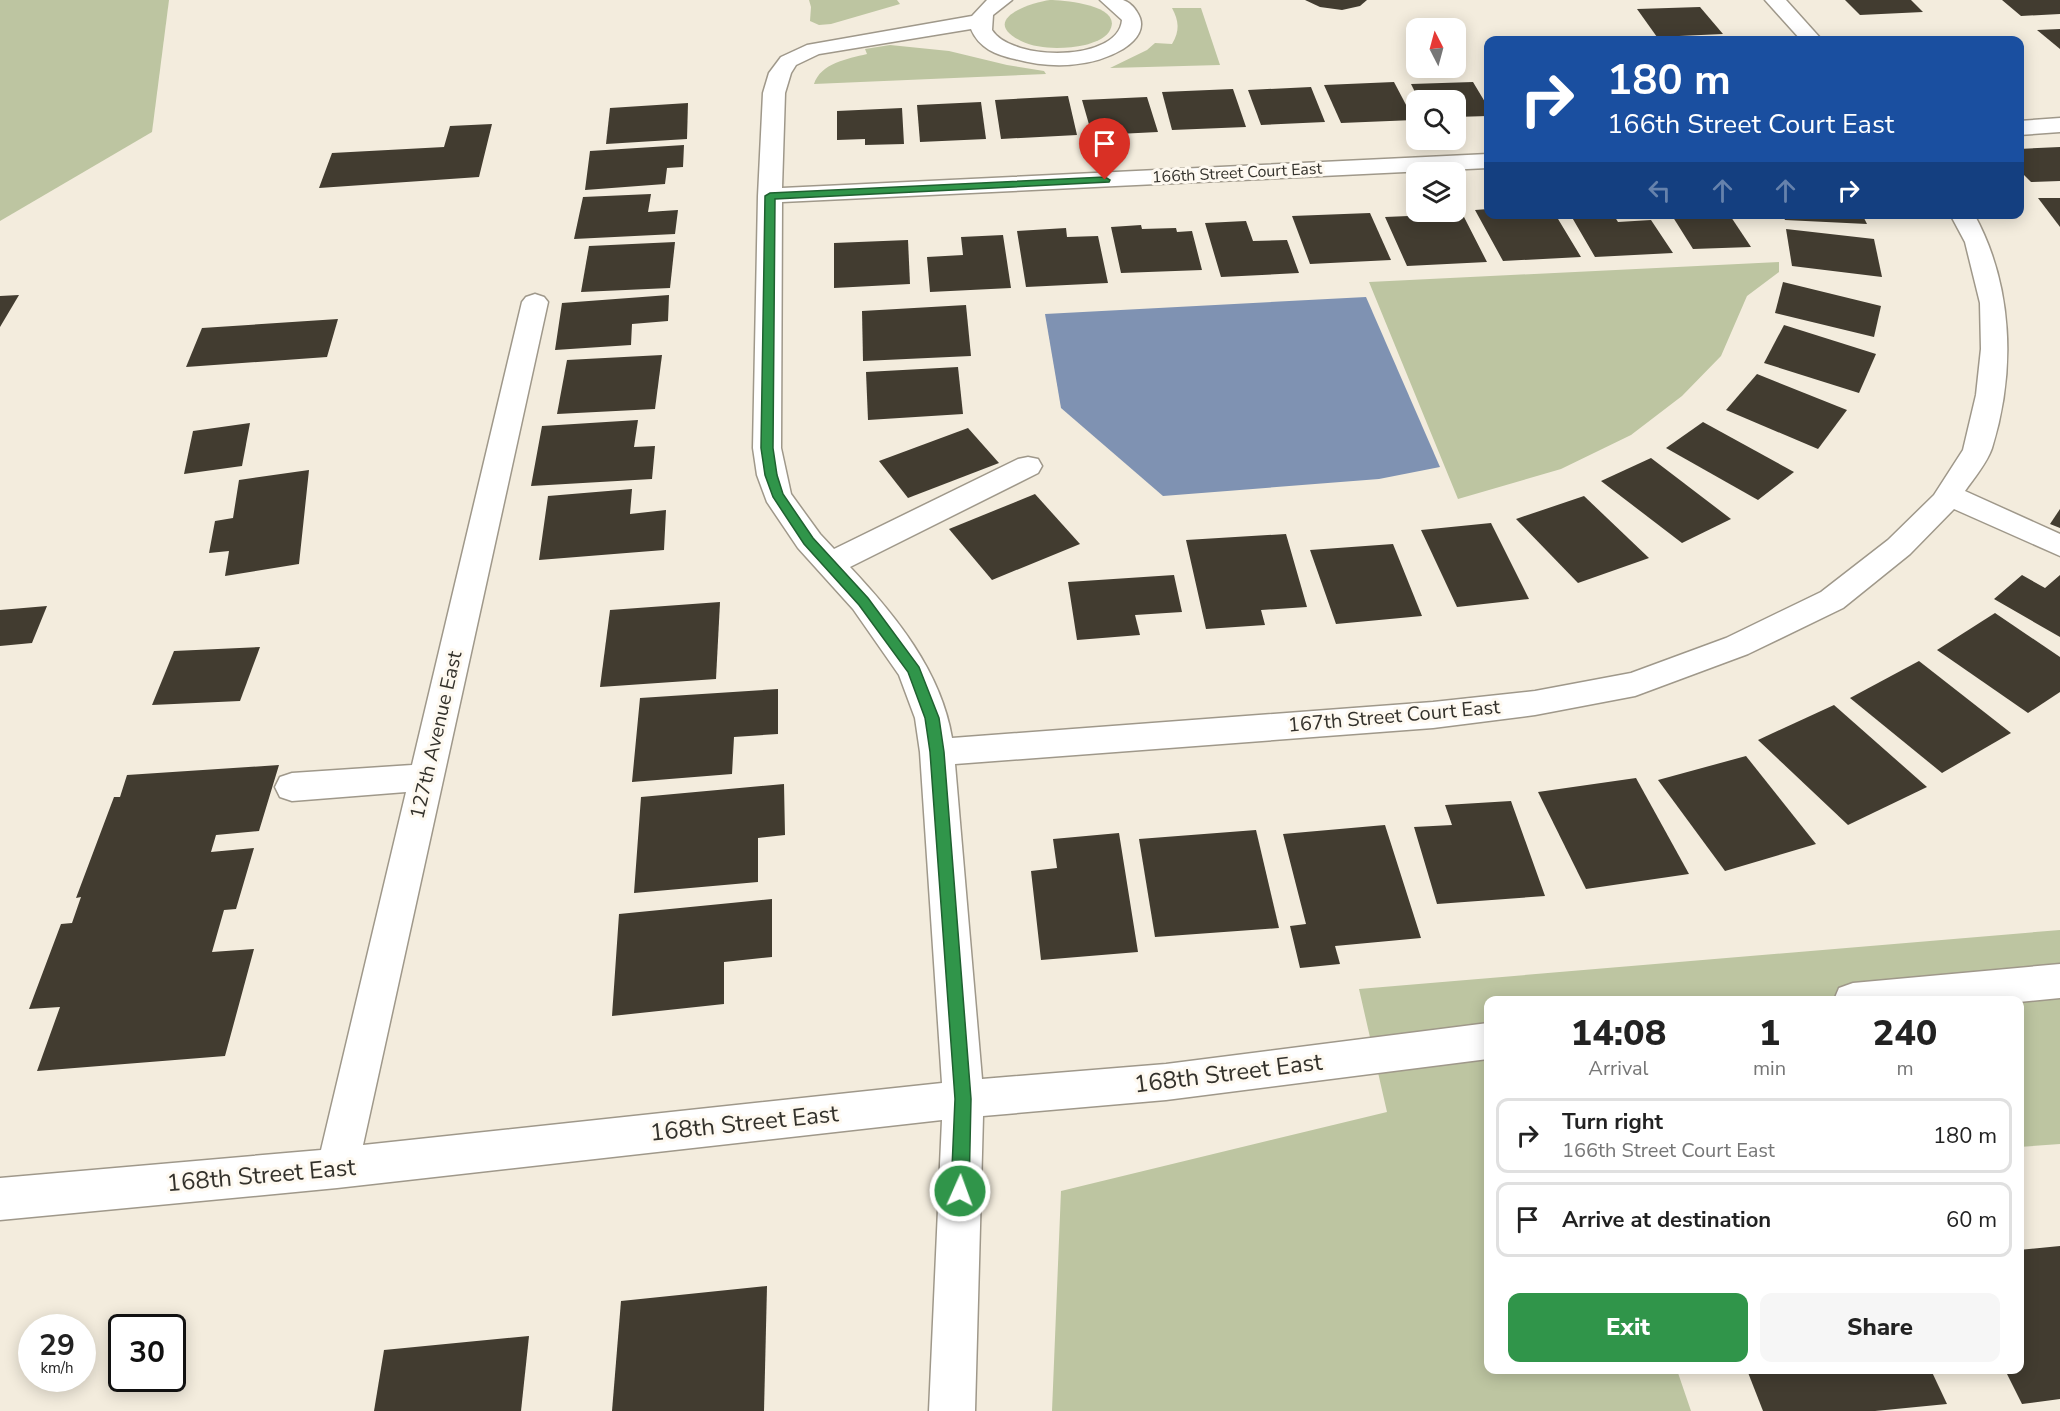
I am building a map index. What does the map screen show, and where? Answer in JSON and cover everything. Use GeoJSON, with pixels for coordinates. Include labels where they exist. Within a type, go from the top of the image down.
{"type":"FeatureCollection","features":[{"type":"Feature","properties":{"kind":"street"},"geometry":{"type":"LineString","coordinates":[[1002,0],[985,11],[981,21],[981,30],[988,39],[998,47],[1013,53],[1052,59],[1092,56],[1121,43],[1130,35],[1133,26],[1130,17],[1124,8],[1110,0]]}},
{"type":"Feature","properties":{"kind":"street"},"geometry":{"type":"LineString","coordinates":[[1775,0],[1808,36]]}},
{"type":"Feature","properties":{"kind":"street"},"geometry":{"type":"LineString","coordinates":[[952,1411],[963,1099],[937,752],[932,718],[914,671],[864,601],[809,541],[777,495],[767,448],[770,196],[774,93],[780,73],[788,61],[814,49],[981,21]]}},
{"type":"Feature","properties":{"kind":"street"},"geometry":{"type":"LineString","coordinates":[[2024,128],[2060,126]]}},
{"type":"Feature","properties":{"kind":"street","name":"166th Street Court East"},"geometry":{"type":"LineString","coordinates":[[770,196],[1484,161]]}},
{"type":"Feature","properties":{"kind":"street","name":"167th Street Court East"},"geometry":{"type":"LineString","coordinates":[[937,752],[1433,715],[1535,703],[1635,684],[1737,646],[1832,600],[1899,547],[1948,495],[1977,450],[1990,395],[1994,349],[1993,303],[1977,242],[1965,219]]}},
{"type":"Feature","properties":{"kind":"street","name":"127th Avenue East"},"geometry":{"type":"LineString","coordinates":[[337,1168],[535,302]]}},
{"type":"Feature","properties":{"kind":"street"},"geometry":{"type":"LineString","coordinates":[[830,564],[1028,466]]}},
{"type":"Feature","properties":{"kind":"street"},"geometry":{"type":"LineString","coordinates":[[1948,495],[2060,546]]}},
{"type":"Feature","properties":{"kind":"street"},"geometry":{"type":"LineString","coordinates":[[292,787],[426,777]]}},
{"type":"Feature","properties":{"kind":"street"},"geometry":{"type":"LineString","coordinates":[[1897,996],[2060,981]]}},
{"type":"Feature","properties":{"kind":"street","name":"168th Street East"},"geometry":{"type":"LineString","coordinates":[[0,1199],[337,1168],[963,1099],[1166,1082],[1484,1042]]}},
{"type":"Feature","properties":{"kind":"green space"},"geometry":{"type":"Polygon","coordinates":[[[0,0],[169,0],[152,132],[0,221],[0,0]]]}},
{"type":"Feature","properties":{"kind":"green space"},"geometry":{"type":"Polygon","coordinates":[[[809,0],[897,0],[900,4],[831,24],[819,25],[810,21],[809,0]]]}},
{"type":"Feature","properties":{"kind":"green space"},"geometry":{"type":"Polygon","coordinates":[[[1050,0],[1079,3],[1101,10],[1109,16],[1112,23],[1109,32],[1101,39],[1091,43],[1061,48],[1028,44],[1009,33],[1005,26],[1006,20],[1012,14],[1031,5],[1050,0]]]}},
{"type":"Feature","properties":{"kind":"green space"},"geometry":{"type":"Polygon","coordinates":[[[1172,8],[1201,8],[1220,65],[1110,68],[1147,50],[1155,43],[1172,44],[1178,26],[1172,8]]]}},
{"type":"Feature","properties":{"kind":"green space"},"geometry":{"type":"Polygon","coordinates":[[[890,45],[949,51],[1044,71],[1046,74],[814,84],[822,71],[836,63],[867,54],[865,49],[890,45]]]}},
{"type":"Feature","properties":{"kind":"green space"},"geometry":{"type":"Polygon","coordinates":[[[1779,262],[1779,272],[1747,296],[1721,356],[1682,396],[1631,435],[1561,469],[1458,499],[1369,282],[1779,262]]]}},
{"type":"Feature","properties":{"kind":"green space"},"geometry":{"type":"Polygon","coordinates":[[[2060,930],[2060,1144],[2024,1147],[2024,996],[1484,996],[1484,1374],[1678,1374],[1691,1411],[1052,1411],[1061,1191],[1387,1112],[1359,989],[2060,930]]]}},
{"type":"Feature","properties":{"kind":"water"},"geometry":{"type":"Polygon","coordinates":[[[1366,297],[1440,467],[1379,479],[1163,496],[1061,408],[1045,314],[1366,297]]]}},
{"type":"Feature","properties":{"kind":"building"},"geometry":{"type":"Polygon","coordinates":[[[1305,0],[1367,0],[1360,6],[1342,10],[1320,7],[1305,0]]]}},
{"type":"Feature","properties":{"kind":"building"},"geometry":{"type":"Polygon","coordinates":[[[1845,0],[1911,0],[1923,12],[1860,15],[1845,0]]]}},
{"type":"Feature","properties":{"kind":"building"},"geometry":{"type":"Polygon","coordinates":[[[2002,0],[2060,0],[2060,14],[2021,16],[2002,0]]]}},
{"type":"Feature","properties":{"kind":"building"},"geometry":{"type":"Polygon","coordinates":[[[1700,7],[1723,34],[1656,36],[1637,9],[1700,7]]]}},
{"type":"Feature","properties":{"kind":"building"},"geometry":{"type":"Polygon","coordinates":[[[2060,29],[2060,49],[2037,30],[2060,29]]]}},
{"type":"Feature","properties":{"kind":"building"},"geometry":{"type":"Polygon","coordinates":[[[1394,82],[1406,105],[1406,120],[1341,123],[1324,85],[1394,82]]]}},
{"type":"Feature","properties":{"kind":"building"},"geometry":{"type":"Polygon","coordinates":[[[1473,82],[1484,100],[1484,116],[1466,117],[1466,90],[1414,90],[1411,84],[1473,82]]]}},
{"type":"Feature","properties":{"kind":"building"},"geometry":{"type":"Polygon","coordinates":[[[1311,87],[1325,122],[1261,125],[1248,90],[1311,87]]]}},
{"type":"Feature","properties":{"kind":"building"},"geometry":{"type":"Polygon","coordinates":[[[1233,89],[1246,127],[1172,130],[1162,92],[1233,89]]]}},
{"type":"Feature","properties":{"kind":"building"},"geometry":{"type":"Polygon","coordinates":[[[1068,96],[1077,135],[1001,139],[995,100],[1068,96]]]}},
{"type":"Feature","properties":{"kind":"building"},"geometry":{"type":"Polygon","coordinates":[[[1147,97],[1158,132],[1118,134],[1116,126],[1090,128],[1082,100],[1147,97]]]}},
{"type":"Feature","properties":{"kind":"building"},"geometry":{"type":"Polygon","coordinates":[[[981,102],[986,139],[920,142],[917,105],[981,102]]]}},
{"type":"Feature","properties":{"kind":"building"},"geometry":{"type":"Polygon","coordinates":[[[688,103],[687,139],[606,144],[610,108],[688,103]]]}},
{"type":"Feature","properties":{"kind":"building"},"geometry":{"type":"Polygon","coordinates":[[[902,108],[904,144],[865,145],[865,139],[837,140],[837,111],[902,108]]]}},
{"type":"Feature","properties":{"kind":"building"},"geometry":{"type":"Polygon","coordinates":[[[492,124],[479,177],[319,188],[332,153],[444,147],[450,126],[492,124]]]}},
{"type":"Feature","properties":{"kind":"building"},"geometry":{"type":"Polygon","coordinates":[[[684,145],[683,167],[667,168],[665,184],[585,190],[590,151],[684,145]]]}},
{"type":"Feature","properties":{"kind":"building"},"geometry":{"type":"Polygon","coordinates":[[[2060,147],[2060,181],[2031,182],[2024,175],[2024,149],[2060,147]]]}},
{"type":"Feature","properties":{"kind":"building"},"geometry":{"type":"Polygon","coordinates":[[[651,194],[648,212],[678,210],[675,234],[574,239],[583,197],[651,194]]]}},
{"type":"Feature","properties":{"kind":"building"},"geometry":{"type":"Polygon","coordinates":[[[2038,198],[2060,198],[2060,227],[2038,198]]]}},
{"type":"Feature","properties":{"kind":"building"},"geometry":{"type":"Polygon","coordinates":[[[1484,209],[1484,219],[1558,219],[1581,257],[1503,261],[1475,210],[1484,209]]]}},
{"type":"Feature","properties":{"kind":"building"},"geometry":{"type":"Polygon","coordinates":[[[1370,213],[1391,260],[1310,264],[1292,216],[1370,213]]]}},
{"type":"Feature","properties":{"kind":"building"},"geometry":{"type":"Polygon","coordinates":[[[1406,216],[1406,222],[1466,221],[1487,262],[1407,266],[1385,217],[1406,216]]]}},
{"type":"Feature","properties":{"kind":"building"},"geometry":{"type":"Polygon","coordinates":[[[1573,219],[1616,219],[1618,222],[1651,220],[1673,253],[1595,257],[1573,219]]]}},
{"type":"Feature","properties":{"kind":"building"},"geometry":{"type":"Polygon","coordinates":[[[1674,219],[1732,219],[1751,247],[1693,249],[1674,219]]]}},
{"type":"Feature","properties":{"kind":"building"},"geometry":{"type":"Polygon","coordinates":[[[1864,219],[1867,224],[1785,220],[1864,219]]]}},
{"type":"Feature","properties":{"kind":"building"},"geometry":{"type":"Polygon","coordinates":[[[1246,221],[1253,241],[1287,240],[1299,273],[1221,277],[1205,223],[1246,221]]]}},
{"type":"Feature","properties":{"kind":"building"},"geometry":{"type":"Polygon","coordinates":[[[1141,225],[1142,229],[1176,228],[1177,232],[1192,231],[1202,270],[1121,273],[1111,227],[1141,225]]]}},
{"type":"Feature","properties":{"kind":"building"},"geometry":{"type":"Polygon","coordinates":[[[1066,228],[1067,237],[1098,236],[1108,283],[1026,287],[1017,231],[1066,228]]]}},
{"type":"Feature","properties":{"kind":"building"},"geometry":{"type":"Polygon","coordinates":[[[1786,229],[1874,239],[1882,277],[1792,266],[1786,229]]]}},
{"type":"Feature","properties":{"kind":"building"},"geometry":{"type":"Polygon","coordinates":[[[1003,235],[1011,288],[930,292],[927,257],[963,255],[961,237],[1003,235]]]}},
{"type":"Feature","properties":{"kind":"building"},"geometry":{"type":"Polygon","coordinates":[[[908,240],[910,284],[834,288],[834,243],[908,240]]]}},
{"type":"Feature","properties":{"kind":"building"},"geometry":{"type":"Polygon","coordinates":[[[675,242],[670,288],[581,292],[589,246],[675,242]]]}},
{"type":"Feature","properties":{"kind":"building"},"geometry":{"type":"Polygon","coordinates":[[[1783,282],[1881,306],[1874,337],[1775,313],[1783,282]]]}},
{"type":"Feature","properties":{"kind":"building"},"geometry":{"type":"Polygon","coordinates":[[[19,295],[0,327],[0,296],[19,295]]]}},
{"type":"Feature","properties":{"kind":"building"},"geometry":{"type":"Polygon","coordinates":[[[669,295],[668,321],[632,324],[631,345],[555,350],[562,303],[669,295]]]}},
{"type":"Feature","properties":{"kind":"building"},"geometry":{"type":"Polygon","coordinates":[[[966,305],[971,356],[863,361],[862,311],[966,305]]]}},
{"type":"Feature","properties":{"kind":"building"},"geometry":{"type":"Polygon","coordinates":[[[338,319],[327,357],[186,367],[202,328],[338,319]]]}},
{"type":"Feature","properties":{"kind":"building"},"geometry":{"type":"Polygon","coordinates":[[[1784,325],[1876,354],[1859,393],[1764,363],[1784,325]]]}},
{"type":"Feature","properties":{"kind":"building"},"geometry":{"type":"Polygon","coordinates":[[[662,355],[655,409],[557,414],[567,360],[662,355]]]}},
{"type":"Feature","properties":{"kind":"building"},"geometry":{"type":"Polygon","coordinates":[[[958,367],[963,414],[868,420],[866,372],[958,367]]]}},
{"type":"Feature","properties":{"kind":"building"},"geometry":{"type":"Polygon","coordinates":[[[1757,374],[1847,410],[1818,449],[1726,410],[1757,374]]]}},
{"type":"Feature","properties":{"kind":"building"},"geometry":{"type":"Polygon","coordinates":[[[638,420],[634,447],[655,446],[652,479],[531,486],[542,426],[638,420]]]}},
{"type":"Feature","properties":{"kind":"building"},"geometry":{"type":"Polygon","coordinates":[[[1703,422],[1794,472],[1758,500],[1666,448],[1703,422]]]}},
{"type":"Feature","properties":{"kind":"building"},"geometry":{"type":"Polygon","coordinates":[[[250,423],[242,466],[184,474],[193,431],[250,423]]]}},
{"type":"Feature","properties":{"kind":"building"},"geometry":{"type":"Polygon","coordinates":[[[968,428],[999,463],[908,498],[879,461],[968,428]]]}},
{"type":"Feature","properties":{"kind":"building"},"geometry":{"type":"Polygon","coordinates":[[[1651,458],[1731,519],[1682,543],[1601,481],[1651,458]]]}},
{"type":"Feature","properties":{"kind":"building"},"geometry":{"type":"Polygon","coordinates":[[[309,470],[299,564],[225,576],[229,551],[209,553],[215,521],[233,518],[239,480],[309,470]]]}},
{"type":"Feature","properties":{"kind":"building"},"geometry":{"type":"Polygon","coordinates":[[[632,489],[630,514],[666,510],[664,550],[539,560],[548,496],[632,489]]]}},
{"type":"Feature","properties":{"kind":"building"},"geometry":{"type":"Polygon","coordinates":[[[1035,494],[1080,544],[992,580],[949,529],[1035,494]]]}},
{"type":"Feature","properties":{"kind":"building"},"geometry":{"type":"Polygon","coordinates":[[[1584,496],[1649,558],[1578,583],[1516,519],[1584,496]]]}},
{"type":"Feature","properties":{"kind":"building"},"geometry":{"type":"Polygon","coordinates":[[[2060,509],[2060,528],[2050,524],[2060,509]]]}},
{"type":"Feature","properties":{"kind":"building"},"geometry":{"type":"Polygon","coordinates":[[[1491,523],[1529,599],[1457,607],[1421,530],[1491,523]]]}},
{"type":"Feature","properties":{"kind":"building"},"geometry":{"type":"Polygon","coordinates":[[[1286,534],[1307,607],[1261,610],[1265,625],[1206,629],[1186,540],[1286,534]]]}},
{"type":"Feature","properties":{"kind":"building"},"geometry":{"type":"Polygon","coordinates":[[[1393,544],[1422,616],[1336,624],[1310,550],[1393,544]]]}},
{"type":"Feature","properties":{"kind":"building"},"geometry":{"type":"Polygon","coordinates":[[[1174,575],[1182,612],[1135,615],[1140,635],[1077,640],[1068,582],[1174,575]]]}},
{"type":"Feature","properties":{"kind":"building"},"geometry":{"type":"Polygon","coordinates":[[[2022,575],[2045,588],[2060,575],[2060,637],[1994,599],[2022,575]]]}},
{"type":"Feature","properties":{"kind":"building"},"geometry":{"type":"Polygon","coordinates":[[[720,602],[716,679],[600,687],[610,610],[720,602]]]}},
{"type":"Feature","properties":{"kind":"building"},"geometry":{"type":"Polygon","coordinates":[[[47,606],[32,643],[0,646],[0,610],[47,606]]]}},
{"type":"Feature","properties":{"kind":"building"},"geometry":{"type":"Polygon","coordinates":[[[1995,613],[2060,657],[2060,692],[2028,713],[1937,650],[1995,613]]]}},
{"type":"Feature","properties":{"kind":"building"},"geometry":{"type":"Polygon","coordinates":[[[260,647],[240,701],[152,705],[174,651],[260,647]]]}},
{"type":"Feature","properties":{"kind":"building"},"geometry":{"type":"Polygon","coordinates":[[[1919,661],[2011,733],[1942,773],[1850,698],[1919,661]]]}},
{"type":"Feature","properties":{"kind":"building"},"geometry":{"type":"Polygon","coordinates":[[[778,689],[778,734],[734,737],[732,774],[632,782],[640,698],[778,689]]]}},
{"type":"Feature","properties":{"kind":"building"},"geometry":{"type":"Polygon","coordinates":[[[1834,705],[1927,787],[1848,825],[1758,740],[1834,705]]]}},
{"type":"Feature","properties":{"kind":"building"},"geometry":{"type":"Polygon","coordinates":[[[1746,756],[1816,844],[1725,871],[1658,780],[1746,756]]]}},
{"type":"Feature","properties":{"kind":"building"},"geometry":{"type":"Polygon","coordinates":[[[279,765],[259,831],[216,835],[211,852],[254,848],[236,909],[224,910],[212,952],[254,949],[225,1056],[37,1071],[60,1007],[29,1009],[61,924],[72,923],[81,897],[76,898],[114,797],[120,797],[127,775],[279,765]]]}},
{"type":"Feature","properties":{"kind":"building"},"geometry":{"type":"Polygon","coordinates":[[[1636,778],[1689,874],[1586,889],[1538,792],[1636,778]]]}},
{"type":"Feature","properties":{"kind":"building"},"geometry":{"type":"Polygon","coordinates":[[[784,784],[785,835],[758,838],[758,882],[634,893],[641,797],[784,784]]]}},
{"type":"Feature","properties":{"kind":"building"},"geometry":{"type":"Polygon","coordinates":[[[1511,801],[1545,896],[1437,904],[1414,827],[1452,825],[1445,805],[1511,801]]]}},
{"type":"Feature","properties":{"kind":"building"},"geometry":{"type":"Polygon","coordinates":[[[1385,825],[1421,938],[1335,946],[1340,964],[1300,968],[1290,926],[1306,924],[1283,834],[1385,825]]]}},
{"type":"Feature","properties":{"kind":"building"},"geometry":{"type":"Polygon","coordinates":[[[1256,830],[1279,928],[1155,937],[1139,839],[1256,830]]]}},
{"type":"Feature","properties":{"kind":"building"},"geometry":{"type":"Polygon","coordinates":[[[1119,833],[1138,952],[1041,960],[1031,871],[1057,868],[1053,839],[1119,833]]]}},
{"type":"Feature","properties":{"kind":"building"},"geometry":{"type":"Polygon","coordinates":[[[772,899],[772,957],[724,962],[724,1004],[612,1016],[619,914],[772,899]]]}},
{"type":"Feature","properties":{"kind":"building"},"geometry":{"type":"Polygon","coordinates":[[[2060,1246],[2060,1399],[2022,1404],[2007,1374],[2024,1374],[2024,1250],[2060,1246]]]}},
{"type":"Feature","properties":{"kind":"building"},"geometry":{"type":"Polygon","coordinates":[[[767,1286],[764,1411],[612,1411],[621,1301],[767,1286]]]}},
{"type":"Feature","properties":{"kind":"building"},"geometry":{"type":"Polygon","coordinates":[[[529,1336],[521,1411],[374,1411],[384,1350],[529,1336]]]}},
{"type":"Feature","properties":{"kind":"building"},"geometry":{"type":"Polygon","coordinates":[[[1749,1374],[1933,1374],[1947,1404],[1875,1411],[1763,1411],[1749,1374]]]}},
{"type":"Feature","properties":{"kind":"route"},"geometry":{"type":"LineString","coordinates":[[960,1191],[963,1099],[937,752],[932,718],[914,671],[864,601],[809,541],[777,495],[767,448],[770,196],[1105,180]]}}]}
